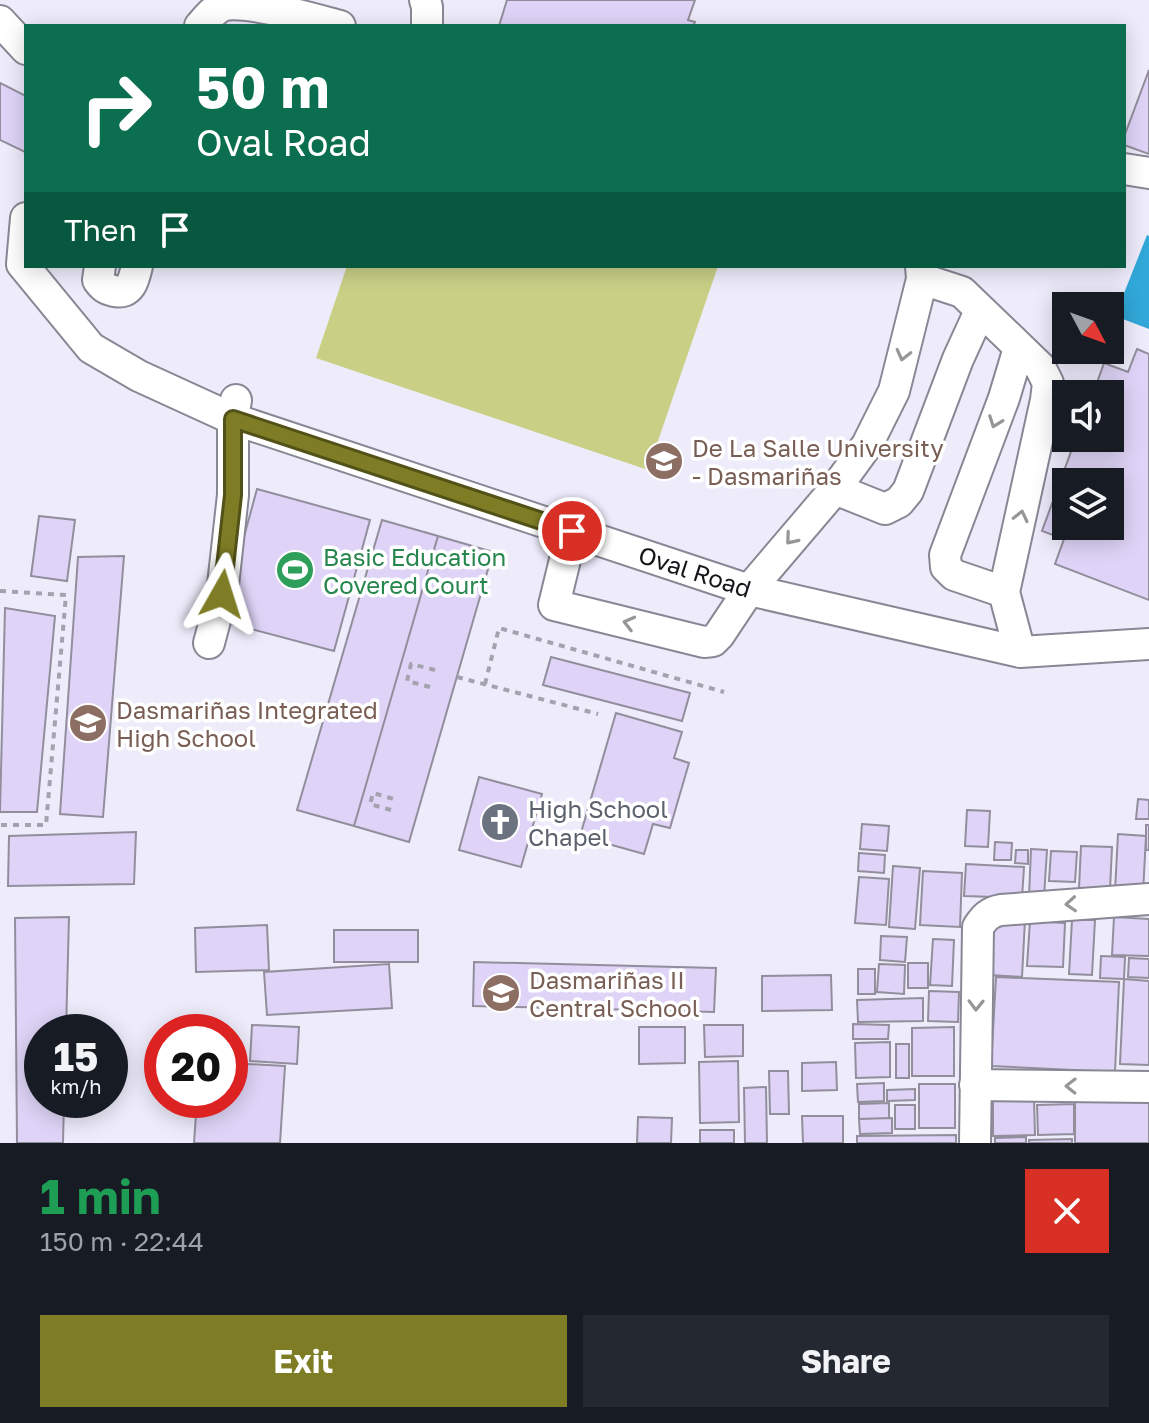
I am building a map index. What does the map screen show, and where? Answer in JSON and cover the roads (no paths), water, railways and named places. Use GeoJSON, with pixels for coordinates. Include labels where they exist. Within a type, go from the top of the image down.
{"type":"FeatureCollection","features":[{"type":"Feature","properties":{"kind":"lane"},"geometry":{"type":"LineString","coordinates":[[425,0],[427,24]]}},
{"type":"Feature","properties":{"kind":"lane"},"geometry":{"type":"LineString","coordinates":[[202,24],[225,4],[254,3],[333,24]]}},
{"type":"Feature","properties":{"kind":"lane"},"geometry":{"type":"LineString","coordinates":[[0,21],[24,47]]}},
{"type":"Feature","properties":{"kind":"lane"},"geometry":{"type":"LineString","coordinates":[[1126,169],[1149,173]]}},
{"type":"Feature","properties":{"kind":"lane","name":"Oval Road"},"geometry":{"type":"LineString","coordinates":[[24,224],[11,264],[91,348],[139,376],[572,531],[749,590],[1020,652],[1149,644]]}},
{"type":"Feature","properties":{"kind":"lane"},"geometry":{"type":"LineString","coordinates":[[100,268],[98,280],[103,287],[120,292],[128,289],[137,268]]}},
{"type":"Feature","properties":{"kind":"lane"},"geometry":{"type":"LineString","coordinates":[[572,531],[554,605],[704,642],[713,641],[749,590],[835,489],[867,445],[894,391],[921,272],[962,292],[1040,367],[1048,383],[1044,414],[1004,592],[1020,652]]}},
{"type":"Feature","properties":{"kind":"lane"},"geometry":{"type":"LineString","coordinates":[[835,489],[885,509],[899,502],[908,491],[958,359],[980,311]]}},
{"type":"Feature","properties":{"kind":"lane"},"geometry":{"type":"LineString","coordinates":[[1004,592],[954,575],[946,567],[945,555],[1004,398],[1019,348]]}},
{"type":"Feature","properties":{"kind":"lane"},"geometry":{"type":"LineString","coordinates":[[209,643],[222,594],[233,495],[235,409]]}},
{"type":"Feature","properties":{"kind":"lane"},"geometry":{"type":"LineString","coordinates":[[975,1143],[978,927],[993,911],[1149,899]]}},
{"type":"Feature","properties":{"kind":"lane"},"geometry":{"type":"LineString","coordinates":[[975,1085],[1149,1087]]}},
{"type":"Feature","properties":{"kind":"water"},"geometry":{"type":"Polygon","coordinates":[[[1147,235],[1149,329],[1124,319],[1124,293],[1147,235]]]}},
{"type":"Feature","properties":{"kind":"place","name":"De La Salle University - Dasmariñas"},"geometry":{"type":"Point","coordinates":[664,461]}},
{"type":"Feature","properties":{"kind":"place","name":"Basic Education Covered Court"},"geometry":{"type":"Point","coordinates":[295,570]}},
{"type":"Feature","properties":{"kind":"place","name":"Dasmariñas Integrated High School"},"geometry":{"type":"Point","coordinates":[88,723]}},
{"type":"Feature","properties":{"kind":"place","name":"High School Chapel"},"geometry":{"type":"Point","coordinates":[500,822]}},
{"type":"Feature","properties":{"kind":"place","name":"Dasmariñas II Central School"},"geometry":{"type":"Point","coordinates":[501,993]}}]}
